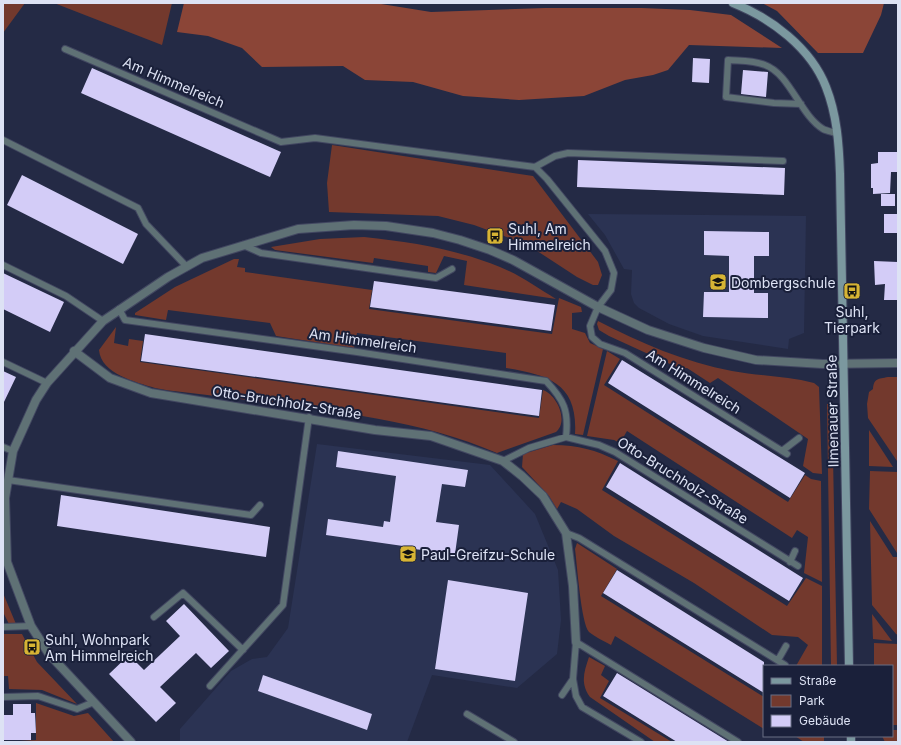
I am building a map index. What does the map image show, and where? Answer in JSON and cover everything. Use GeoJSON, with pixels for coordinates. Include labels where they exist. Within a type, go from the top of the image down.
{"type":"FeatureCollection","features":[{"type":"Feature","properties":{"kind":"main road","name":"Ilmenauer Straße"},"geometry":{"type":"LineString","coordinates":[[733,3],[763,18],[797,46],[816,69],[826,86],[834,113],[838,134],[844,364],[849,665]]}},
{"type":"Feature","properties":{"kind":"street","name":"Am Himmelreich"},"geometry":{"type":"LineString","coordinates":[[131,742],[49,654],[31,626],[7,562],[5,498],[13,451],[36,400],[47,383],[74,351],[103,321],[119,309],[202,258],[298,230],[354,225],[386,226],[433,233],[460,240],[513,260],[598,307],[648,330],[704,348],[756,360],[844,364],[898,364]]}},
{"type":"Feature","properties":{"kind":"street","name":"Otto-Bruchholz-Straße"},"geometry":{"type":"LineString","coordinates":[[74,351],[110,378],[151,393],[309,417],[376,430],[431,436],[503,461],[522,476],[543,496],[566,533],[573,586],[576,642]]}},
{"type":"Feature","properties":{"kind":"lane","name":"Am Himmelreich"},"geometry":{"type":"LineString","coordinates":[[64,49],[281,142],[316,138],[534,167],[547,179],[605,251],[614,273],[611,290],[598,307],[590,326],[592,337],[600,344],[625,353],[784,453],[799,438]]}},
{"type":"Feature","properties":{"kind":"lane"},"geometry":{"type":"LineString","coordinates":[[801,104],[774,103],[726,97],[728,60],[755,62],[766,65],[779,76],[823,129],[838,134]]}},
{"type":"Feature","properties":{"kind":"lane"},"geometry":{"type":"LineString","coordinates":[[3,140],[138,208],[146,224],[187,267]]}},
{"type":"Feature","properties":{"kind":"lane"},"geometry":{"type":"LineString","coordinates":[[534,167],[555,156],[568,153],[783,161]]}},
{"type":"Feature","properties":{"kind":"lane"},"geometry":{"type":"LineString","coordinates":[[243,245],[261,253],[436,278],[452,269]]}},
{"type":"Feature","properties":{"kind":"lane"},"geometry":{"type":"LineString","coordinates":[[3,265],[66,296],[103,321]]}},
{"type":"Feature","properties":{"kind":"lane","name":"Am Himmelreich"},"geometry":{"type":"LineString","coordinates":[[119,309],[125,320],[357,352],[546,381],[561,397],[568,422],[566,437]]}},
{"type":"Feature","properties":{"kind":"lane"},"geometry":{"type":"LineString","coordinates":[[3,362],[47,383]]}},
{"type":"Feature","properties":{"kind":"lane"},"geometry":{"type":"LineString","coordinates":[[210,686],[284,605],[309,417]]}},
{"type":"Feature","properties":{"kind":"lane"},"geometry":{"type":"LineString","coordinates":[[503,461],[529,448],[566,437]]}},
{"type":"Feature","properties":{"kind":"lane","name":"Otto-Bruchholz-Straße"},"geometry":{"type":"LineString","coordinates":[[566,437],[599,445],[615,452],[798,566]]}},
{"type":"Feature","properties":{"kind":"lane"},"geometry":{"type":"LineString","coordinates":[[3,447],[13,451]]}},
{"type":"Feature","properties":{"kind":"lane"},"geometry":{"type":"LineString","coordinates":[[8,480],[251,515],[260,505]]}},
{"type":"Feature","properties":{"kind":"lane"},"geometry":{"type":"LineString","coordinates":[[566,533],[579,538],[784,665]]}},
{"type":"Feature","properties":{"kind":"lane"},"geometry":{"type":"LineString","coordinates":[[790,562],[795,551]]}},
{"type":"Feature","properties":{"kind":"lane"},"geometry":{"type":"LineString","coordinates":[[154,617],[182,593],[243,650]]}},
{"type":"Feature","properties":{"kind":"lane"},"geometry":{"type":"LineString","coordinates":[[3,627],[31,626]]}},
{"type":"Feature","properties":{"kind":"lane"},"geometry":{"type":"LineString","coordinates":[[640,742],[582,707],[576,696],[573,679],[576,642],[738,742]]}},
{"type":"Feature","properties":{"kind":"lane"},"geometry":{"type":"LineString","coordinates":[[778,660],[786,646]]}},
{"type":"Feature","properties":{"kind":"lane"},"geometry":{"type":"LineString","coordinates":[[562,695],[573,679]]}},
{"type":"Feature","properties":{"kind":"lane"},"geometry":{"type":"LineString","coordinates":[[3,697],[38,696],[77,709],[94,702]]}},
{"type":"Feature","properties":{"kind":"lane"},"geometry":{"type":"LineString","coordinates":[[467,714],[514,742]]}},
{"type":"Feature","properties":{"kind":"shaded area"},"geometry":{"type":"Polygon","coordinates":[[[184,3],[375,3],[431,12],[545,8],[642,8],[690,10],[731,15],[782,48],[689,45],[668,70],[653,75],[625,80],[584,96],[519,100],[463,96],[413,82],[365,80],[343,66],[262,67],[242,48],[208,36],[177,32],[184,3]]]}},
{"type":"Feature","properties":{"kind":"shaded area"},"geometry":{"type":"Polygon","coordinates":[[[762,3],[884,3],[881,15],[863,53],[818,53],[777,11],[762,3]]]}},
{"type":"Feature","properties":{"kind":"shaded area","name":"Dombergschule"},"geometry":{"type":"Polygon","coordinates":[[[588,214],[806,216],[804,333],[789,339],[788,349],[703,336],[669,324],[639,308],[634,303],[631,294],[632,270],[624,269],[605,235],[588,214]]]}},
{"type":"Feature","properties":{"kind":"shaded area"},"geometry":{"type":"Polygon","coordinates":[[[317,444],[490,465],[535,514],[558,570],[561,620],[557,654],[517,688],[432,675],[407,742],[180,742],[180,729],[231,671],[252,659],[267,657],[288,628],[317,444]]]}},
{"type":"Feature","properties":{"kind":"green space"},"geometry":{"type":"Polygon","coordinates":[[[3,3],[25,3],[3,33],[3,3]]]}},
{"type":"Feature","properties":{"kind":"green space"},"geometry":{"type":"Polygon","coordinates":[[[54,3],[172,3],[162,45],[54,3]]]}},
{"type":"Feature","properties":{"kind":"green space"},"geometry":{"type":"Polygon","coordinates":[[[332,145],[533,176],[598,262],[602,275],[598,285],[593,285],[577,277],[528,245],[474,225],[438,216],[329,212],[327,183],[332,145]]]}},
{"type":"Feature","properties":{"kind":"green space"},"geometry":{"type":"Polygon","coordinates":[[[364,237],[399,241],[467,255],[515,274],[556,299],[464,285],[467,261],[444,256],[436,273],[428,272],[428,266],[374,258],[373,263],[275,250],[271,247],[320,239],[364,237]]]}},
{"type":"Feature","properties":{"kind":"green space"},"geometry":{"type":"Polygon","coordinates":[[[234,259],[239,259],[237,267],[245,268],[245,272],[372,290],[369,309],[552,334],[559,298],[581,307],[582,312],[572,313],[572,329],[585,333],[590,343],[603,349],[583,435],[575,434],[575,417],[572,404],[566,393],[558,385],[548,379],[535,374],[506,368],[506,353],[357,333],[354,348],[276,336],[270,323],[168,310],[166,320],[135,315],[135,313],[175,287],[234,259]]]}},
{"type":"Feature","properties":{"kind":"green space"},"geometry":{"type":"Polygon","coordinates":[[[598,321],[663,351],[714,367],[814,383],[819,387],[822,474],[813,473],[803,466],[808,439],[718,378],[710,383],[687,368],[681,369],[609,336],[599,330],[597,324],[598,321]]]}},
{"type":"Feature","properties":{"kind":"green space"},"geometry":{"type":"Polygon","coordinates":[[[116,327],[114,343],[128,346],[129,339],[143,341],[140,362],[539,418],[543,390],[553,397],[560,409],[560,427],[556,432],[497,453],[467,441],[435,431],[371,417],[155,388],[121,376],[106,365],[101,358],[99,350],[116,327]]]}},
{"type":"Feature","properties":{"kind":"green space"},"geometry":{"type":"Polygon","coordinates":[[[607,351],[620,359],[604,385],[788,502],[805,475],[811,479],[821,481],[822,582],[804,573],[808,537],[797,530],[792,538],[627,431],[620,443],[614,440],[587,436],[607,351]]]}},
{"type":"Feature","properties":{"kind":"green space"},"geometry":{"type":"Polygon","coordinates":[[[888,377],[898,377],[897,461],[868,418],[867,404],[869,392],[873,389],[874,383],[877,380],[888,377]]]}},
{"type":"Feature","properties":{"kind":"green space"},"geometry":{"type":"Polygon","coordinates":[[[827,404],[832,404],[837,665],[831,665],[827,404]]]}},
{"type":"Feature","properties":{"kind":"green space"},"geometry":{"type":"Polygon","coordinates":[[[869,430],[893,467],[869,466],[869,430]]]}},
{"type":"Feature","properties":{"kind":"green space"},"geometry":{"type":"Polygon","coordinates":[[[553,445],[571,446],[587,449],[618,461],[602,490],[787,606],[806,578],[822,586],[822,665],[797,665],[808,645],[798,637],[772,635],[694,583],[614,536],[577,509],[561,502],[557,509],[549,496],[522,467],[523,454],[553,445]]]}},
{"type":"Feature","properties":{"kind":"green space"},"geometry":{"type":"Polygon","coordinates":[[[870,471],[898,472],[897,553],[869,509],[870,471]]]}},
{"type":"Feature","properties":{"kind":"green space"},"geometry":{"type":"Polygon","coordinates":[[[870,521],[893,557],[898,557],[898,635],[872,605],[870,521]]]}},
{"type":"Feature","properties":{"kind":"green space"},"geometry":{"type":"Polygon","coordinates":[[[577,543],[617,569],[601,596],[763,696],[763,728],[615,636],[611,645],[589,632],[584,617],[575,549],[577,543]]]}},
{"type":"Feature","properties":{"kind":"green space"},"geometry":{"type":"Polygon","coordinates":[[[3,593],[16,624],[9,624],[3,612],[3,593]]]}},
{"type":"Feature","properties":{"kind":"green space"},"geometry":{"type":"Polygon","coordinates":[[[872,614],[892,641],[873,639],[872,614]]]}},
{"type":"Feature","properties":{"kind":"green space"},"geometry":{"type":"Polygon","coordinates":[[[3,634],[22,634],[37,662],[77,704],[42,690],[9,689],[8,676],[3,676],[3,634]]]}},
{"type":"Feature","properties":{"kind":"green space"},"geometry":{"type":"Polygon","coordinates":[[[874,643],[898,644],[898,725],[893,725],[893,665],[874,665],[874,643]]]}},
{"type":"Feature","properties":{"kind":"green space"},"geometry":{"type":"Polygon","coordinates":[[[589,657],[605,666],[601,675],[609,681],[600,698],[672,742],[655,742],[590,697],[584,682],[584,673],[589,657]]]}},
{"type":"Feature","properties":{"kind":"green space"},"geometry":{"type":"Polygon","coordinates":[[[36,703],[74,716],[88,713],[114,742],[3,742],[36,740],[36,703]]]}},
{"type":"Feature","properties":{"kind":"green space"},"geometry":{"type":"Polygon","coordinates":[[[893,730],[898,730],[898,742],[885,742],[882,737],[893,737],[893,730]]]}},
{"type":"Feature","properties":{"kind":"green space"},"geometry":{"type":"Polygon","coordinates":[[[796,737],[824,737],[824,742],[804,742],[796,737]]]}},
{"type":"Feature","properties":{"kind":"building"},"geometry":{"type":"Polygon","coordinates":[[[693,58],[710,59],[709,83],[692,82],[693,58]]]}},
{"type":"Feature","properties":{"kind":"building"},"geometry":{"type":"Polygon","coordinates":[[[92,68],[281,152],[270,177],[81,93],[92,68]]]}},
{"type":"Feature","properties":{"kind":"building"},"geometry":{"type":"Polygon","coordinates":[[[743,70],[768,72],[766,97],[741,94],[743,70]]]}},
{"type":"Feature","properties":{"kind":"building"},"geometry":{"type":"Polygon","coordinates":[[[878,152],[898,152],[898,172],[891,172],[890,193],[873,194],[873,188],[871,188],[871,164],[878,163],[878,152]]]}},
{"type":"Feature","properties":{"kind":"building"},"geometry":{"type":"Polygon","coordinates":[[[578,160],[785,168],[784,195],[577,187],[578,160]]]}},
{"type":"Feature","properties":{"kind":"building"},"geometry":{"type":"Polygon","coordinates":[[[22,175],[138,234],[123,264],[7,205],[22,175]]]}},
{"type":"Feature","properties":{"kind":"building"},"geometry":{"type":"Polygon","coordinates":[[[881,194],[895,194],[895,206],[881,206],[881,194]]]}},
{"type":"Feature","properties":{"kind":"building"},"geometry":{"type":"Polygon","coordinates":[[[884,214],[898,214],[898,233],[884,233],[884,214]]]}},
{"type":"Feature","properties":{"kind":"building"},"geometry":{"type":"Polygon","coordinates":[[[704,231],[769,232],[769,256],[754,256],[754,293],[768,293],[768,318],[703,317],[704,292],[729,292],[729,256],[704,255],[704,231]]]}},
{"type":"Feature","properties":{"kind":"building"},"geometry":{"type":"Polygon","coordinates":[[[874,261],[898,262],[898,300],[884,300],[885,284],[875,285],[874,261]]]}},
{"type":"Feature","properties":{"kind":"building"},"geometry":{"type":"Polygon","coordinates":[[[3,273],[64,302],[50,332],[3,309],[3,273]]]}},
{"type":"Feature","properties":{"kind":"building"},"geometry":{"type":"Polygon","coordinates":[[[374,281],[555,305],[551,331],[370,307],[374,281]]]}},
{"type":"Feature","properties":{"kind":"building"},"geometry":{"type":"Polygon","coordinates":[[[145,334],[542,390],[539,416],[141,361],[145,334]]]}},
{"type":"Feature","properties":{"kind":"building"},"geometry":{"type":"Polygon","coordinates":[[[622,360],[805,473],[790,498],[608,383],[622,360]]]}},
{"type":"Feature","properties":{"kind":"building"},"geometry":{"type":"Polygon","coordinates":[[[3,371],[16,377],[3,404],[3,371]]]}},
{"type":"Feature","properties":{"kind":"building"},"geometry":{"type":"Polygon","coordinates":[[[338,451],[468,470],[465,487],[442,484],[436,522],[459,525],[455,554],[414,549],[413,557],[402,555],[403,546],[326,535],[328,519],[383,527],[384,521],[390,522],[396,476],[336,467],[338,451]]]}},
{"type":"Feature","properties":{"kind":"building"},"geometry":{"type":"Polygon","coordinates":[[[620,463],[803,578],[789,601],[606,487],[620,463]]]}},
{"type":"Feature","properties":{"kind":"building"},"geometry":{"type":"Polygon","coordinates":[[[61,495],[270,527],[266,557],[57,526],[61,495]]]}},
{"type":"Feature","properties":{"kind":"building"},"geometry":{"type":"Polygon","coordinates":[[[617,570],[764,662],[763,692],[603,593],[617,570]]]}},
{"type":"Feature","properties":{"kind":"building"},"geometry":{"type":"Polygon","coordinates":[[[448,580],[528,593],[515,681],[435,669],[448,580]]]}},
{"type":"Feature","properties":{"kind":"building"},"geometry":{"type":"Polygon","coordinates":[[[184,604],[229,651],[211,668],[196,653],[160,687],[176,703],[156,722],[109,674],[129,655],[144,670],[180,636],[166,621],[184,604]]]}},
{"type":"Feature","properties":{"kind":"building"},"geometry":{"type":"Polygon","coordinates":[[[617,673],[729,742],[677,742],[603,696],[617,673]]]}},
{"type":"Feature","properties":{"kind":"building"},"geometry":{"type":"Polygon","coordinates":[[[263,675],[372,714],[367,730],[258,691],[263,675]]]}},
{"type":"Feature","properties":{"kind":"building"},"geometry":{"type":"Polygon","coordinates":[[[13,704],[31,704],[31,713],[35,713],[36,733],[31,733],[31,740],[3,740],[3,715],[13,715],[13,704]]]}},
{"type":"Feature","properties":{"kind":"place","name":"Suhl, Am Himmelreich"},"geometry":{"type":"Point","coordinates":[495,236]}},
{"type":"Feature","properties":{"kind":"place","name":"Dombergschule"},"geometry":{"type":"Point","coordinates":[718,282]}},
{"type":"Feature","properties":{"kind":"place","name":"Suhl, Tierpark"},"geometry":{"type":"Point","coordinates":[852,291]}},
{"type":"Feature","properties":{"kind":"place","name":"Paul-Greifzu-Schule"},"geometry":{"type":"Point","coordinates":[408,554]}},
{"type":"Feature","properties":{"kind":"place","name":"Suhl, Wohnpark Am Himmelreich"},"geometry":{"type":"Point","coordinates":[32,647]}}]}
